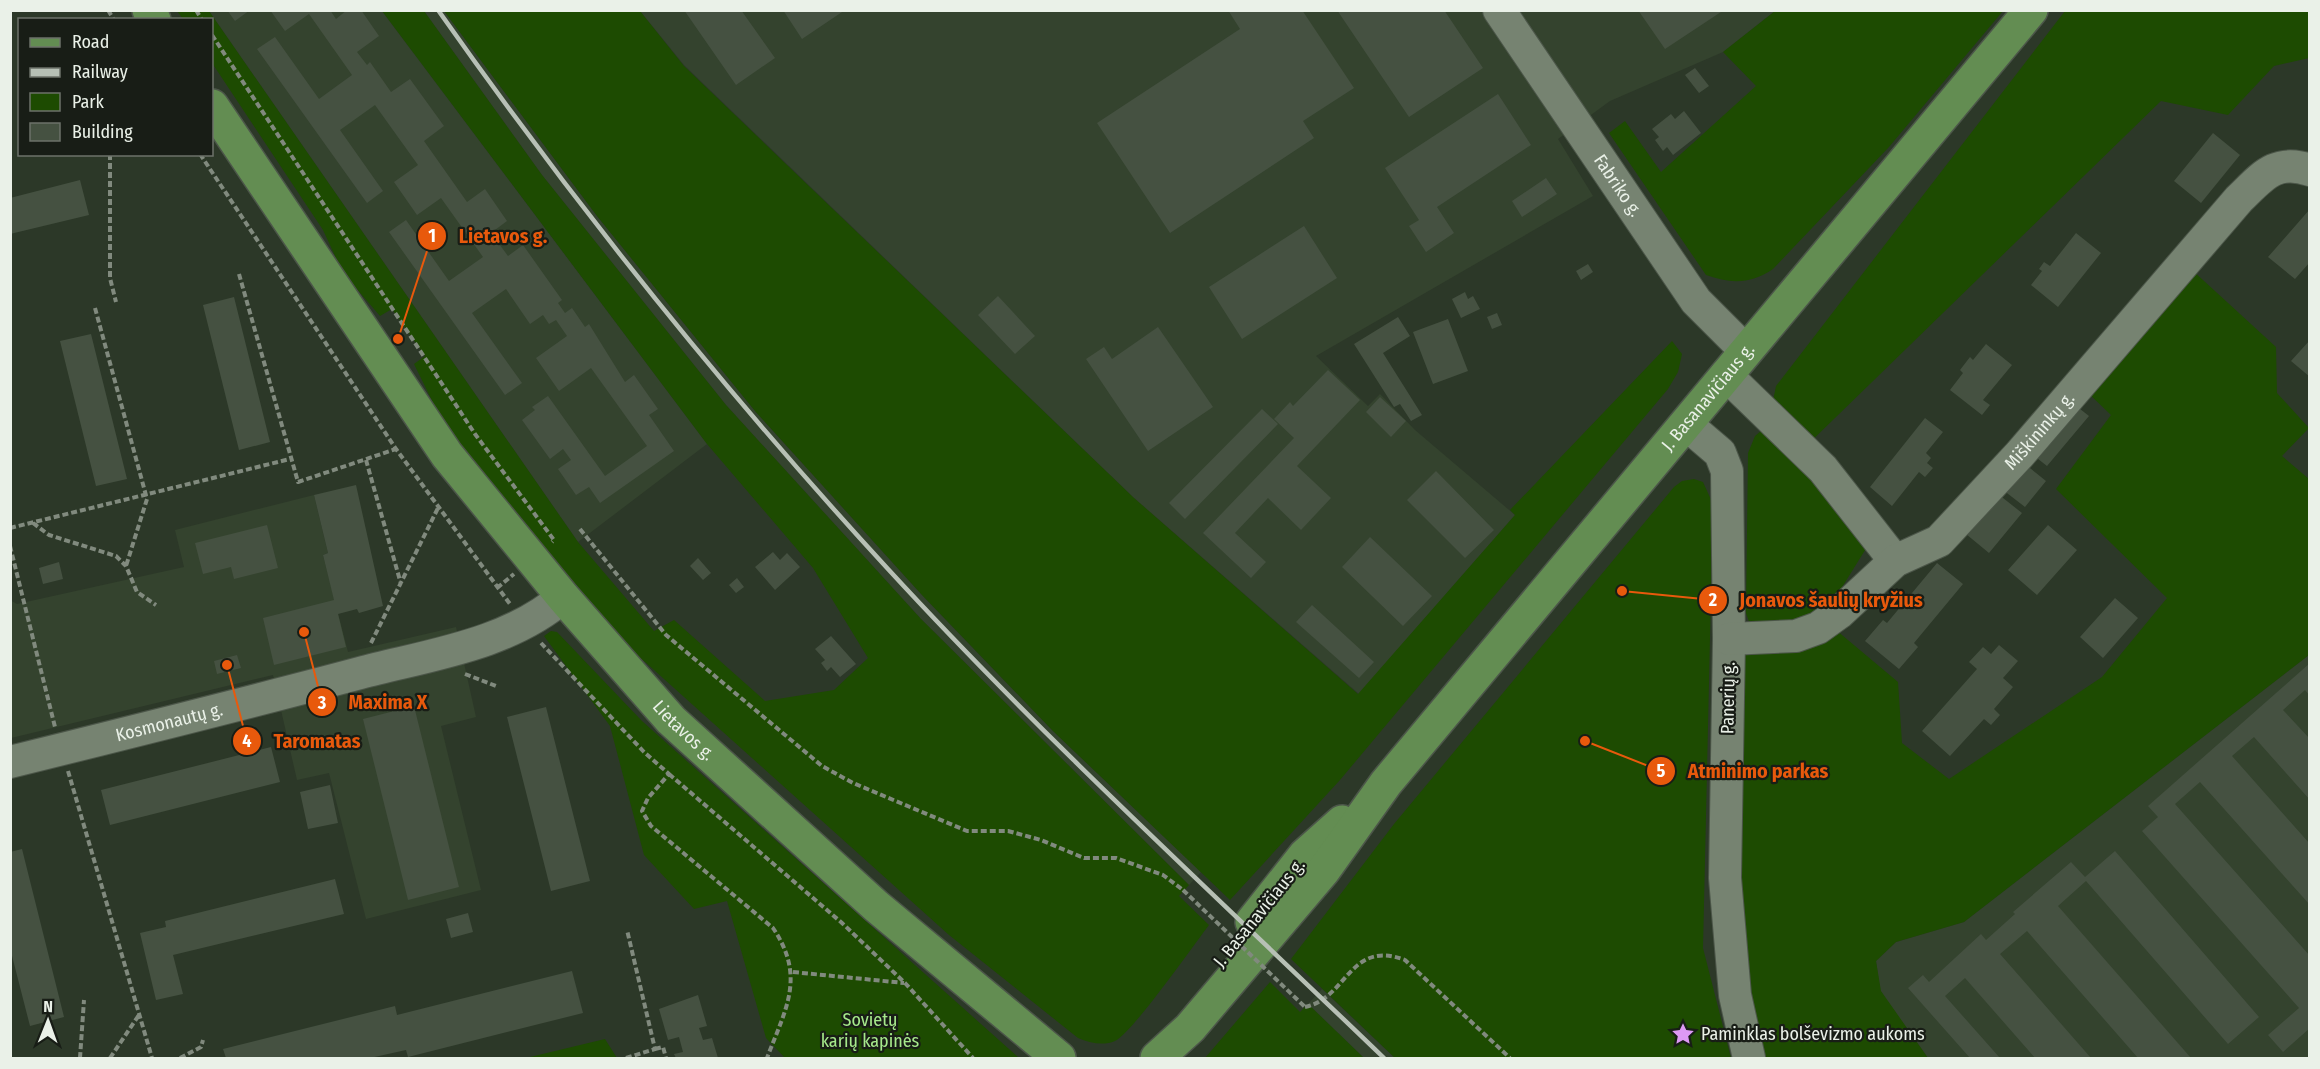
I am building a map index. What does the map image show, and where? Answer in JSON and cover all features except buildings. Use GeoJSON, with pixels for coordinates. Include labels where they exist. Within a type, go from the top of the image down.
{"type":"FeatureCollection","features":[{"type":"Feature","properties":{"kind":"main road","name":"J. Basanavičiaus g."},"geometry":{"type":"LineString","coordinates":[[1157,1059],[1190,1028],[1324,870],[1386,783],[2031,10]]}},
{"type":"Feature","properties":{"kind":"main road","name":"Lietavos g."},"geometry":{"type":"LineString","coordinates":[[213,107],[447,455],[563,597],[671,720],[876,906],[1059,1059]]}},
{"type":"Feature","properties":{"kind":"main road","name":"J. Basanavičiaus g."},"geometry":{"type":"LineString","coordinates":[[1152,1059],[1176,1017],[1305,855],[1386,783]]}},
{"type":"Feature","properties":{"kind":"street","name":"Fabriko g."},"geometry":{"type":"LineString","coordinates":[[1499,10],[1736,363],[1895,561]]}},
{"type":"Feature","properties":{"kind":"street","name":"Miškininkų g."},"geometry":{"type":"LineString","coordinates":[[1729,639],[1796,636],[1818,628],[1839,613],[1895,561],[1939,541],[2020,454],[2223,217],[2268,171],[2293,164],[2310,170]]}},
{"type":"Feature","properties":{"kind":"street","name":"Panerių g."},"geometry":{"type":"LineString","coordinates":[[1686,424],[1720,453],[1727,471],[1729,639],[1725,878],[1735,995],[1749,1059]]}},
{"type":"Feature","properties":{"kind":"street","name":"Kosmonautų g."},"geometry":{"type":"LineString","coordinates":[[10,762],[270,697],[500,635],[537,616],[563,597]]}},
{"type":"Feature","properties":{"kind":"path"},"geometry":{"type":"LineString","coordinates":[[213,36],[475,434],[554,540]]}},
{"type":"Feature","properties":{"kind":"path"},"geometry":{"type":"LineString","coordinates":[[110,156],[110,278],[116,302]]}},
{"type":"Feature","properties":{"kind":"path"},"geometry":{"type":"LineString","coordinates":[[239,274],[298,482],[396,449]]}},
{"type":"Feature","properties":{"kind":"path"},"geometry":{"type":"LineString","coordinates":[[94,308],[146,495],[126,566]]}},
{"type":"Feature","properties":{"kind":"path"},"geometry":{"type":"LineString","coordinates":[[10,528],[290,459]]}},
{"type":"Feature","properties":{"kind":"path"},"geometry":{"type":"LineString","coordinates":[[366,460],[401,585]]}},
{"type":"Feature","properties":{"kind":"path"},"geometry":{"type":"LineString","coordinates":[[369,646],[438,508]]}},
{"type":"Feature","properties":{"kind":"path"},"geometry":{"type":"LineString","coordinates":[[33,523],[50,535],[116,555],[126,566],[137,592],[156,604]]}},
{"type":"Feature","properties":{"kind":"path"},"geometry":{"type":"LineString","coordinates":[[580,529],[666,635],[822,766],[853,783],[967,831],[1008,831],[1041,840],[1084,858],[1116,858],[1163,875],[1183,890],[1305,1007],[1318,1004],[1365,959],[1378,954],[1391,955],[1405,960],[1510,1059]]}},
{"type":"Feature","properties":{"kind":"path"},"geometry":{"type":"LineString","coordinates":[[10,546],[62,749],[152,1059]]}},
{"type":"Feature","properties":{"kind":"path"},"geometry":{"type":"LineString","coordinates":[[455,670],[496,686]]}},
{"type":"Feature","properties":{"kind":"path"},"geometry":{"type":"LineString","coordinates":[[669,774],[842,923],[905,983],[973,1059]]}},
{"type":"Feature","properties":{"kind":"path"},"geometry":{"type":"LineString","coordinates":[[627,930],[655,1049]]}},
{"type":"Feature","properties":{"kind":"path"},"geometry":{"type":"LineString","coordinates":[[793,972],[905,983]]}},
{"type":"Feature","properties":{"kind":"path"},"geometry":{"type":"LineString","coordinates":[[80,1059],[84,1000]]}},
{"type":"Feature","properties":{"kind":"path"},"geometry":{"type":"LineString","coordinates":[[110,1059],[139,1015]]}},
{"type":"Feature","properties":{"kind":"path"},"geometry":{"type":"LineString","coordinates":[[180,1059],[201,1047],[203,1040]]}},
{"type":"Feature","properties":{"kind":"path"},"geometry":{"type":"LineString","coordinates":[[626,1059],[663,1047],[666,1059]]}},
{"type":"Feature","properties":{"kind":"shaded area"},"geometry":{"type":"Polygon","coordinates":[[[209,11],[382,11],[707,444],[578,542],[209,11]]]}},
{"type":"Feature","properties":{"kind":"shaded area"},"geometry":{"type":"Polygon","coordinates":[[[424,11],[444,11],[597,216],[755,411],[922,595],[1053,731],[1201,872],[1189,885],[921,619],[726,405],[542,175],[424,11]]]}},
{"type":"Feature","properties":{"kind":"shaded area"},"geometry":{"type":"Polygon","coordinates":[[[640,11],[1775,11],[1723,52],[1610,101],[1558,139],[1593,196],[1316,356],[1368,406],[1380,394],[1415,430],[1515,515],[1359,694],[1134,498],[684,65],[640,11]]]}},
{"type":"Feature","properties":{"kind":"shaded area"},"geometry":{"type":"Polygon","coordinates":[[[314,495],[328,553],[323,555],[348,652],[456,627],[476,717],[441,726],[481,890],[366,919],[329,773],[297,780],[273,675],[11,738],[10,600],[17,604],[184,567],[175,530],[314,495]]]}},
{"type":"Feature","properties":{"kind":"shaded area"},"geometry":{"type":"Polygon","coordinates":[[[2309,655],[2309,1058],[1928,1058],[1880,991],[1876,961],[1896,942],[1964,922],[2309,655]]]}},
{"type":"Feature","properties":{"kind":"shaded area"},"geometry":{"type":"Polygon","coordinates":[[[1322,989],[1395,1058],[1364,1058],[1308,1004],[1322,989]]]}},
{"type":"Feature","properties":{"kind":"green space"},"geometry":{"type":"Polygon","coordinates":[[[177,11],[209,11],[578,542],[654,631],[674,620],[765,701],[834,690],[868,658],[813,568],[707,444],[382,11],[424,11],[542,175],[726,405],[921,619],[1189,885],[1179,896],[1209,925],[1177,969],[1124,1034],[1115,1041],[1101,1044],[1078,1038],[949,935],[615,635],[446,429],[414,364],[425,356],[392,309],[380,316],[343,273],[323,230],[213,65],[213,18],[182,18],[177,11]]]}},
{"type":"Feature","properties":{"kind":"green space"},"geometry":{"type":"Polygon","coordinates":[[[444,11],[640,11],[684,66],[1134,498],[1358,694],[1515,515],[1510,510],[1672,341],[1682,354],[1678,372],[1668,389],[1340,780],[1230,900],[1053,731],[922,595],[755,411],[597,216],[444,11]]]}},
{"type":"Feature","properties":{"kind":"green space"},"geometry":{"type":"Polygon","coordinates":[[[1775,11],[2003,11],[1889,147],[1773,269],[1749,280],[1724,280],[1706,275],[1609,133],[1625,121],[1661,172],[1756,86],[1723,52],[1775,11]]]}},
{"type":"Feature","properties":{"kind":"green space"},"geometry":{"type":"Polygon","coordinates":[[[2065,11],[2309,11],[2309,58],[2274,66],[2228,115],[2161,101],[1799,453],[1867,547],[1831,605],[1836,630],[1898,682],[1902,743],[1949,779],[2102,677],[2167,598],[2056,489],[2111,415],[2086,391],[2191,269],[2276,347],[2277,393],[2309,428],[2282,456],[2309,479],[2309,655],[1964,922],[1896,942],[1876,961],[1881,991],[1928,1058],[1760,1058],[1739,956],[1738,664],[1746,655],[1765,647],[1752,630],[1746,613],[1748,453],[1755,436],[1768,425],[1776,386],[2065,11]]]}},
{"type":"Feature","properties":{"kind":"green space"},"geometry":{"type":"Polygon","coordinates":[[[1694,479],[1703,482],[1713,504],[1703,948],[1731,1058],[1395,1058],[1291,959],[1394,824],[1674,487],[1682,481],[1694,479]]]}},
{"type":"Feature","properties":{"kind":"green space","name":"Sovietų karių kapinės"},"geometry":{"type":"Polygon","coordinates":[[[551,631],[557,632],[642,721],[1019,1058],[785,1058],[766,1038],[727,901],[694,909],[644,855],[610,726],[544,636],[551,631]]]}},
{"type":"Feature","properties":{"kind":"green space"},"geometry":{"type":"Polygon","coordinates":[[[1270,982],[1300,1012],[1308,1004],[1364,1058],[1205,1058],[1270,982]]]}},
{"type":"Feature","properties":{"kind":"green space"},"geometry":{"type":"Polygon","coordinates":[[[605,1039],[617,1058],[526,1058],[605,1039]]]}},
{"type":"Feature","properties":{"kind":"railway"},"geometry":{"type":"LineString","coordinates":[[438,10],[598,227],[654,297],[769,435],[888,569],[1008,695],[1384,1058]]}},
{"type":"Feature","properties":{"kind":"place","name":"Lietavos g."},"geometry":{"type":"Point","coordinates":[398,339]}},
{"type":"Feature","properties":{"kind":"place","name":"Jonavos šaulių kryžius"},"geometry":{"type":"Point","coordinates":[1622,591]}},
{"type":"Feature","properties":{"kind":"place","name":"Maxima X"},"geometry":{"type":"Point","coordinates":[304,632]}},
{"type":"Feature","properties":{"kind":"place","name":"Taromatas"},"geometry":{"type":"Point","coordinates":[227,665]}},
{"type":"Feature","properties":{"kind":"place","name":"Atminimo parkas"},"geometry":{"type":"Point","coordinates":[1585,741]}},
{"type":"Feature","properties":{"kind":"place","name":"Paminklas bolševizmo aukoms"},"geometry":{"type":"Point","coordinates":[1683,1034]}}]}
